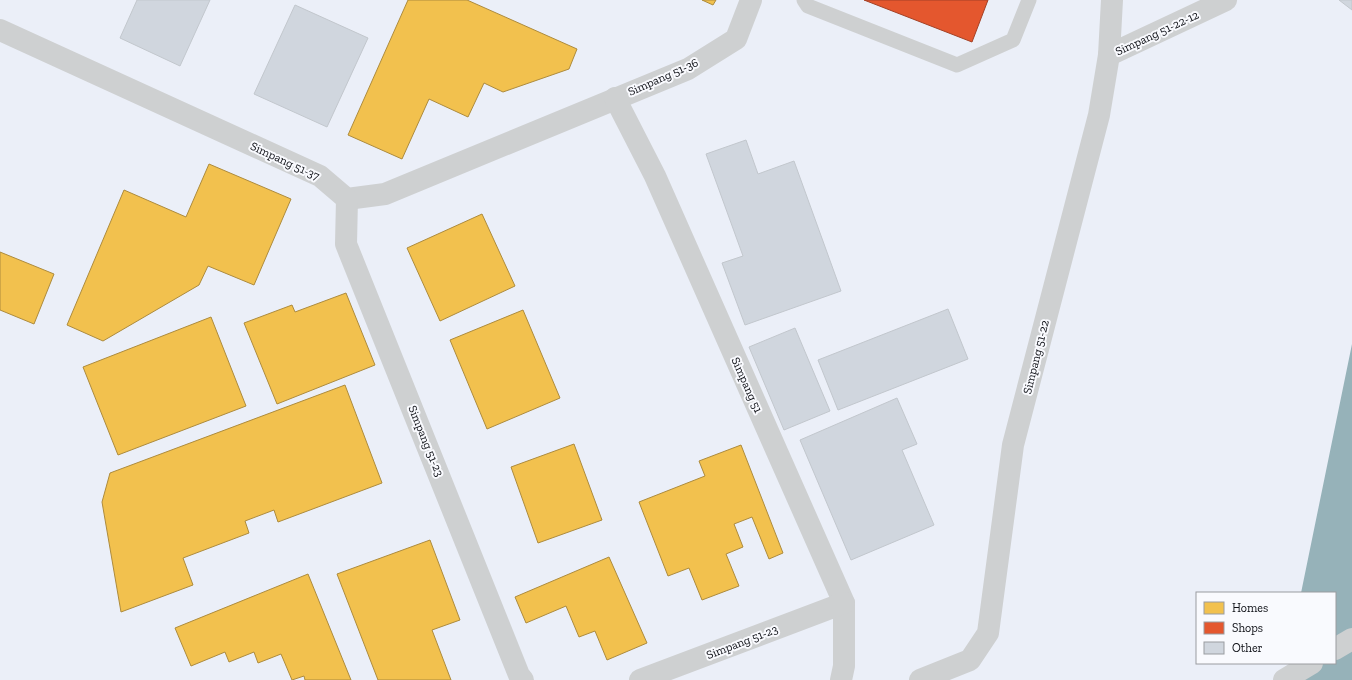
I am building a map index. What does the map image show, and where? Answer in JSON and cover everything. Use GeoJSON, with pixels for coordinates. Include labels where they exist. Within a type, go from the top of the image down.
{"type":"FeatureCollection","features":[{"type":"Feature","properties":{"kind":"street","name":"Simpang 51-36"},"geometry":{"type":"LineString","coordinates":[[615,98],[688,69],[736,39],[751,0]]}},
{"type":"Feature","properties":{"kind":"street","name":"Simpang 51-22"},"geometry":{"type":"LineString","coordinates":[[920,680],[970,660],[988,633],[1013,445],[1099,115],[1109,55],[1112,0]]}},
{"type":"Feature","properties":{"kind":"street","name":"Simpang 51-22-12"},"geometry":{"type":"LineString","coordinates":[[1109,55],[1226,0]]}},
{"type":"Feature","properties":{"kind":"street","name":"Simpang 51-37"},"geometry":{"type":"LineString","coordinates":[[0,30],[320,176],[347,200]]}},
{"type":"Feature","properties":{"kind":"street"},"geometry":{"type":"LineString","coordinates":[[347,200],[385,194],[615,98]]}},
{"type":"Feature","properties":{"kind":"street","name":"Simpang 51"},"geometry":{"type":"LineString","coordinates":[[615,98],[655,176],[844,603],[844,666],[841,680]]}},
{"type":"Feature","properties":{"kind":"street","name":"Simpang 51-23"},"geometry":{"type":"LineString","coordinates":[[347,200],[346,244],[519,675],[523,680]]}},
{"type":"Feature","properties":{"kind":"street","name":"Simpang 51-23"},"geometry":{"type":"LineString","coordinates":[[640,680],[844,603]]}},
{"type":"Feature","properties":{"kind":"street"},"geometry":{"type":"LineString","coordinates":[[1336,648],[1352,639]]}},
{"type":"Feature","properties":{"kind":"street"},"geometry":{"type":"LineString","coordinates":[[1284,680],[1310,664]]}},
{"type":"Feature","properties":{"kind":"lane"},"geometry":{"type":"LineString","coordinates":[[804,0],[808,6],[957,65],[1013,40],[1029,0]]}},
{"type":"Feature","properties":{"kind":"water"},"geometry":{"type":"Polygon","coordinates":[[[1352,344],[1352,680],[1287,680],[1290,664],[1336,664],[1336,592],[1301,592],[1352,344]]]}},
{"type":"Feature","properties":{"kind":"building: Homes"},"geometry":{"type":"Polygon","coordinates":[[[408,0],[467,0],[577,49],[569,69],[503,92],[484,83],[468,117],[429,99],[402,159],[348,135],[408,0]]]}},
{"type":"Feature","properties":{"kind":"building: Homes"},"geometry":{"type":"Polygon","coordinates":[[[702,0],[716,0],[713,5],[702,0]]]}},
{"type":"Feature","properties":{"kind":"building: Homes"},"geometry":{"type":"Polygon","coordinates":[[[209,164],[291,199],[254,285],[208,266],[199,285],[103,341],[67,325],[124,190],[186,217],[209,164]]]}},
{"type":"Feature","properties":{"kind":"building: Homes"},"geometry":{"type":"Polygon","coordinates":[[[482,214],[515,286],[440,321],[407,248],[482,214]]]}},
{"type":"Feature","properties":{"kind":"building: Homes"},"geometry":{"type":"Polygon","coordinates":[[[0,252],[54,274],[34,324],[0,310],[0,252]]]}},
{"type":"Feature","properties":{"kind":"building: Homes"},"geometry":{"type":"Polygon","coordinates":[[[346,293],[375,365],[277,404],[244,323],[292,305],[295,312],[346,293]]]}},
{"type":"Feature","properties":{"kind":"building: Homes"},"geometry":{"type":"Polygon","coordinates":[[[523,310],[560,398],[487,429],[450,340],[523,310]]]}},
{"type":"Feature","properties":{"kind":"building: Homes"},"geometry":{"type":"Polygon","coordinates":[[[211,317],[246,406],[118,455],[83,367],[211,317]]]}},
{"type":"Feature","properties":{"kind":"building: Homes"},"geometry":{"type":"Polygon","coordinates":[[[345,385],[382,483],[278,522],[274,510],[245,521],[249,533],[183,558],[193,585],[121,612],[102,502],[110,473],[345,385]]]}},
{"type":"Feature","properties":{"kind":"building: Homes"},"geometry":{"type":"Polygon","coordinates":[[[574,444],[602,520],[538,543],[511,467],[574,444]]]}},
{"type":"Feature","properties":{"kind":"building: Homes"},"geometry":{"type":"Polygon","coordinates":[[[741,445],[783,553],[769,559],[752,517],[734,524],[743,547],[726,554],[739,586],[702,600],[689,568],[668,576],[639,502],[705,476],[699,461],[741,445]]]}},
{"type":"Feature","properties":{"kind":"building: Homes"},"geometry":{"type":"Polygon","coordinates":[[[430,540],[460,620],[432,630],[451,680],[378,680],[337,574],[430,540]]]}},
{"type":"Feature","properties":{"kind":"building: Homes"},"geometry":{"type":"Polygon","coordinates":[[[609,557],[647,643],[607,660],[595,631],[579,637],[566,606],[526,623],[515,597],[609,557]]]}},
{"type":"Feature","properties":{"kind":"building: Homes"},"geometry":{"type":"Polygon","coordinates":[[[308,574],[351,680],[305,680],[304,676],[292,680],[281,654],[258,663],[254,652],[229,662],[225,652],[191,666],[175,628],[308,574]]]}},
{"type":"Feature","properties":{"kind":"building: Shops"},"geometry":{"type":"Polygon","coordinates":[[[864,0],[988,0],[972,42],[864,0]]]}},
{"type":"Feature","properties":{"kind":"building: Other"},"geometry":{"type":"Polygon","coordinates":[[[137,0],[210,0],[180,66],[120,38],[137,0]]]}},
{"type":"Feature","properties":{"kind":"building: Other"},"geometry":{"type":"Polygon","coordinates":[[[1339,0],[1352,0],[1352,10],[1339,0]]]}},
{"type":"Feature","properties":{"kind":"building: Other"},"geometry":{"type":"Polygon","coordinates":[[[295,5],[368,38],[327,127],[254,94],[295,5]]]}},
{"type":"Feature","properties":{"kind":"building: Other"},"geometry":{"type":"Polygon","coordinates":[[[746,140],[758,174],[794,161],[841,291],[745,325],[722,263],[743,256],[706,154],[746,140]]]}},
{"type":"Feature","properties":{"kind":"building: Other"},"geometry":{"type":"Polygon","coordinates":[[[948,309],[968,359],[838,410],[818,360],[948,309]]]}},
{"type":"Feature","properties":{"kind":"building: Other"},"geometry":{"type":"Polygon","coordinates":[[[795,328],[830,411],[784,430],[749,347],[795,328]]]}},
{"type":"Feature","properties":{"kind":"building: Other"},"geometry":{"type":"Polygon","coordinates":[[[897,398],[917,444],[902,450],[934,525],[851,560],[800,440],[897,398]]]}}]}
